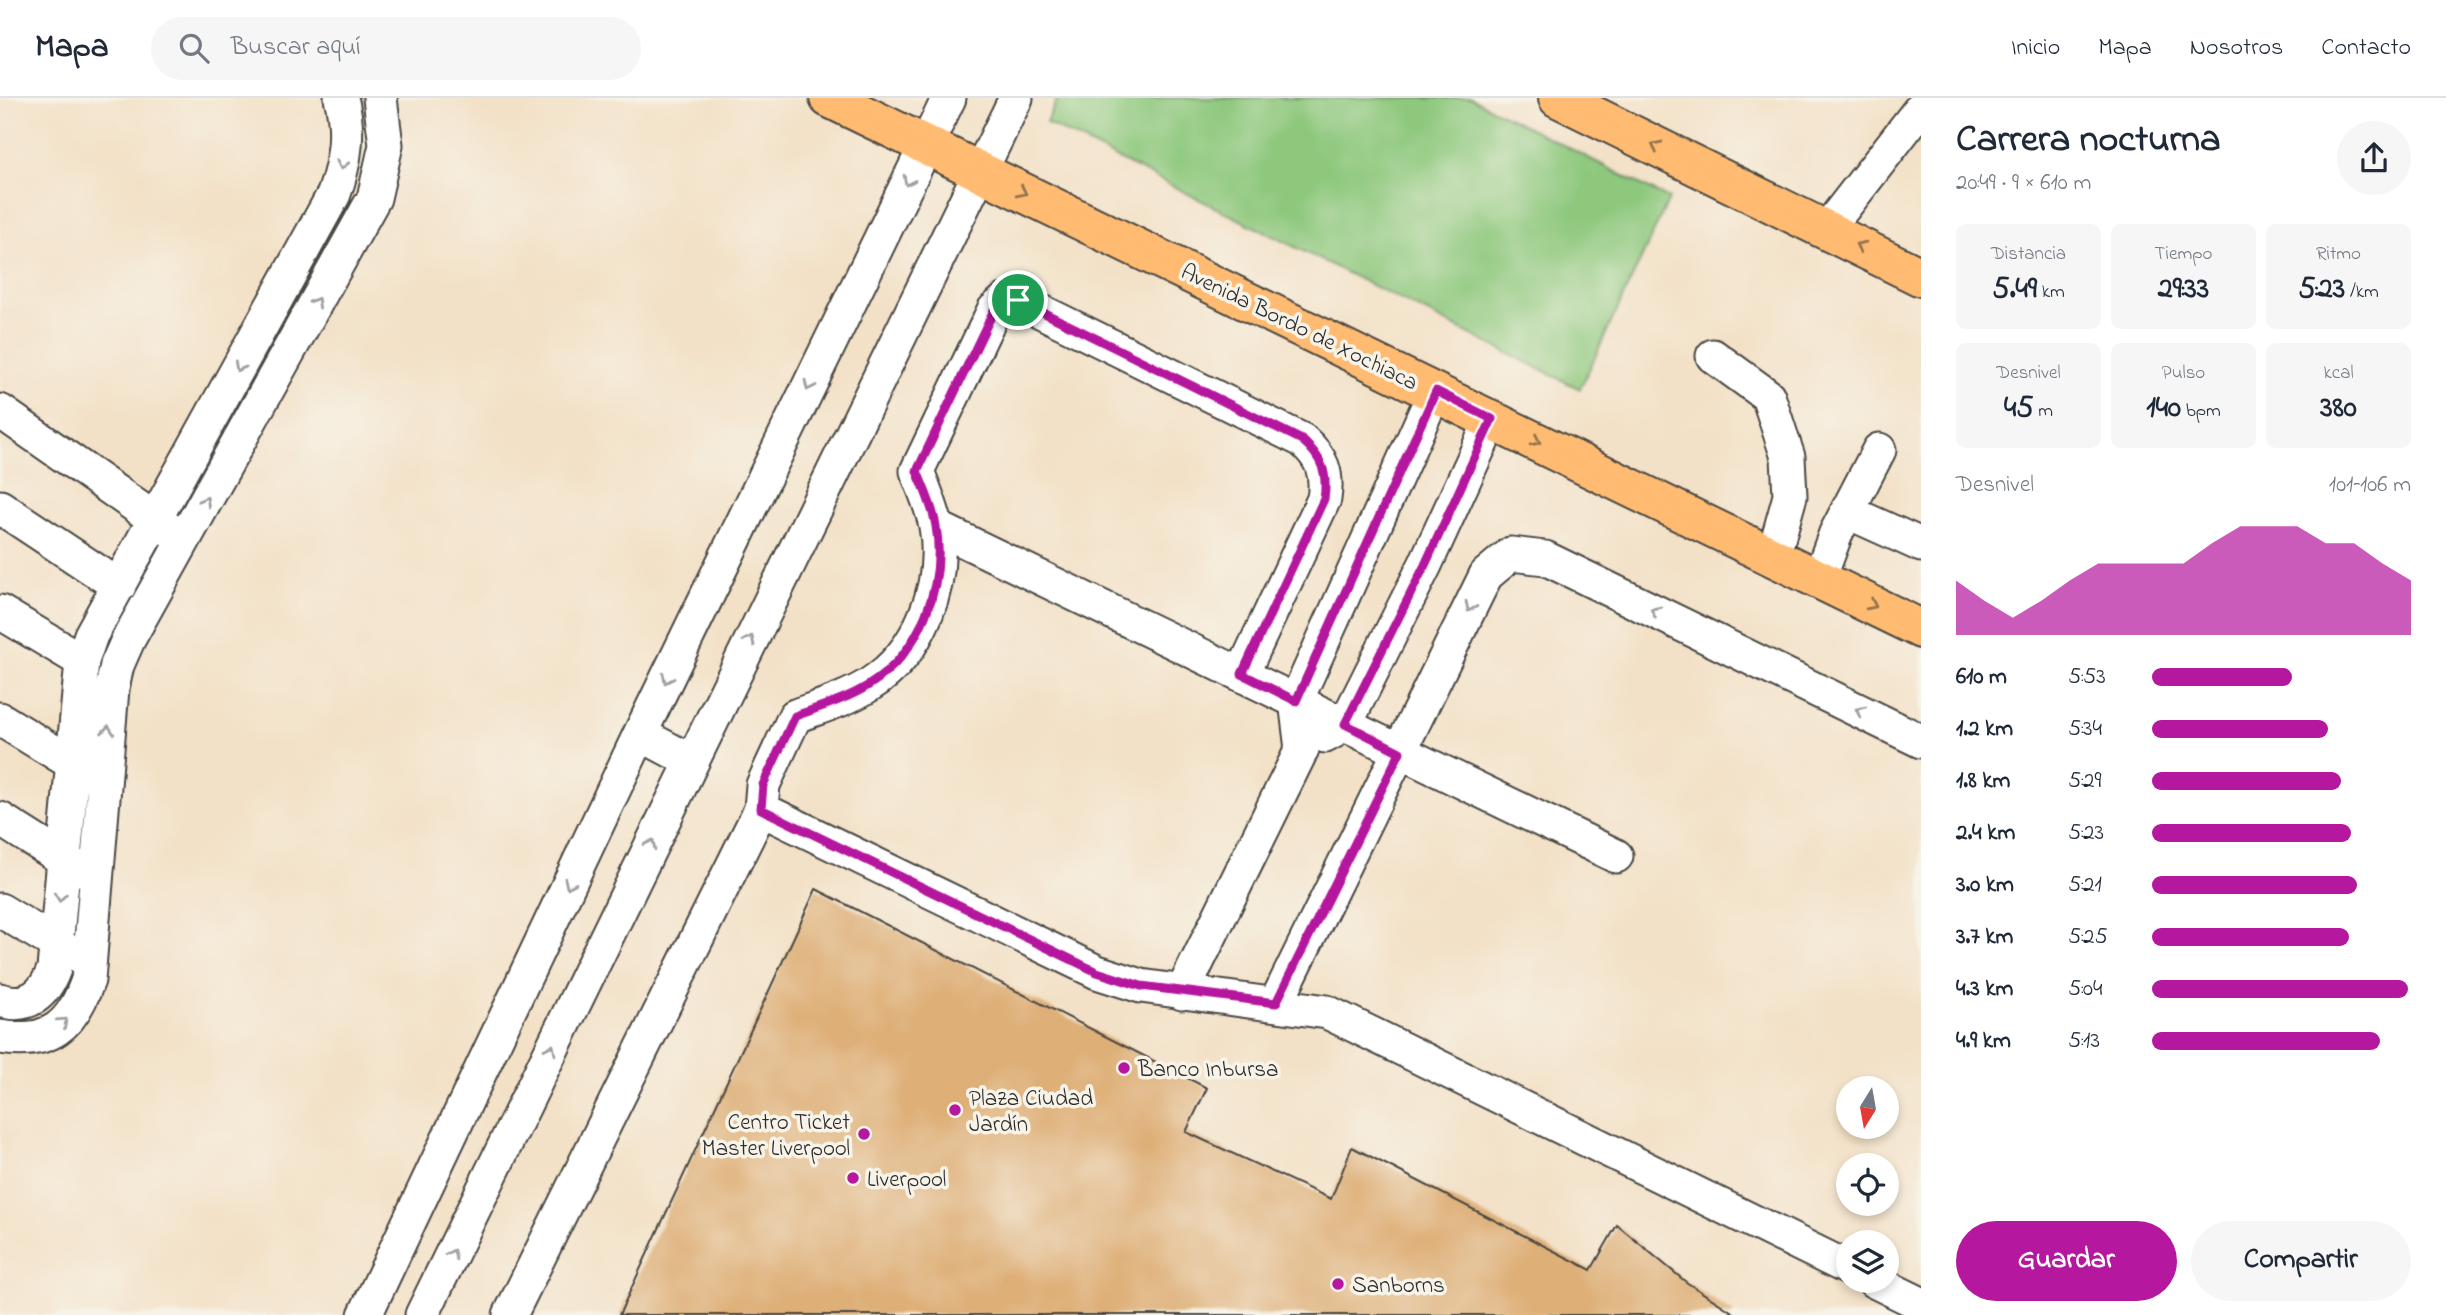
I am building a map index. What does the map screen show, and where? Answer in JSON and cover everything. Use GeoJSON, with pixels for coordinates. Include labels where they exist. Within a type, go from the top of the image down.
{"type":"FeatureCollection","features":[{"type":"Feature","properties":{"kind":"main road","name":"Avenida Bordo de Xochiaca"},"geometry":{"type":"LineString","coordinates":[[829,98],[1921,629]]}},
{"type":"Feature","properties":{"kind":"main road"},"geometry":{"type":"LineString","coordinates":[[1558,98],[1604,108],[1921,277]]}},
{"type":"Feature","properties":{"kind":"street"},"geometry":{"type":"LineString","coordinates":[[0,1000],[10,1003],[30,999],[46,989],[54,969],[82,662],[91,635],[334,194],[345,155],[341,98]]}},
{"type":"Feature","properties":{"kind":"street"},"geometry":{"type":"LineString","coordinates":[[0,1037],[20,1040],[43,1036],[63,1025],[79,1006],[88,980],[112,690],[117,665],[183,540],[374,198],[386,145],[380,98]]}},
{"type":"Feature","properties":{"kind":"street"},"geometry":{"type":"LineString","coordinates":[[365,1315],[640,734],[949,98]]}},
{"type":"Feature","properties":{"kind":"street"},"geometry":{"type":"LineString","coordinates":[[422,1315],[1016,98]]}},
{"type":"Feature","properties":{"kind":"street"},"geometry":{"type":"LineString","coordinates":[[1827,229],[1921,108]]}},
{"type":"Feature","properties":{"kind":"street"},"geometry":{"type":"LineString","coordinates":[[510,1315],[761,809],[763,785],[795,716],[870,685],[891,668],[912,644],[926,615],[934,587],[938,556],[936,527],[917,471],[994,310],[1004,300],[1018,300],[1292,435],[1315,451],[1323,465],[1327,481],[1324,499],[1242,674]]}},
{"type":"Feature","properties":{"kind":"street"},"geometry":{"type":"LineString","coordinates":[[1713,356],[1768,396],[1788,457],[1790,496],[1773,556]]}},
{"type":"Feature","properties":{"kind":"street"},"geometry":{"type":"LineString","coordinates":[[1182,993],[1302,749],[1296,701],[1436,391]]}},
{"type":"Feature","properties":{"kind":"street"},"geometry":{"type":"LineString","coordinates":[[0,411],[156,518],[183,540]]}},
{"type":"Feature","properties":{"kind":"street"},"geometry":{"type":"LineString","coordinates":[[1302,749],[1345,724],[1425,565],[1492,419]]}},
{"type":"Feature","properties":{"kind":"street"},"geometry":{"type":"LineString","coordinates":[[1819,579],[1847,512],[1880,450]]}},
{"type":"Feature","properties":{"kind":"street"},"geometry":{"type":"LineString","coordinates":[[0,507],[118,586]]}},
{"type":"Feature","properties":{"kind":"street"},"geometry":{"type":"LineString","coordinates":[[1847,512],[1921,545]]}},
{"type":"Feature","properties":{"kind":"street"},"geometry":{"type":"LineString","coordinates":[[936,527],[1616,856]]}},
{"type":"Feature","properties":{"kind":"street"},"geometry":{"type":"LineString","coordinates":[[1276,1003],[1486,575],[1511,554],[1545,558],[1921,741]]}},
{"type":"Feature","properties":{"kind":"street"},"geometry":{"type":"LineString","coordinates":[[0,612],[82,662]]}},
{"type":"Feature","properties":{"kind":"street"},"geometry":{"type":"LineString","coordinates":[[0,719],[104,782]]}},
{"type":"Feature","properties":{"kind":"street"},"geometry":{"type":"LineString","coordinates":[[640,734],[691,761]]}},
{"type":"Feature","properties":{"kind":"street"},"geometry":{"type":"LineString","coordinates":[[761,809],[1073,962],[1141,986],[1327,1012],[1836,1262]]}},
{"type":"Feature","properties":{"kind":"street"},"geometry":{"type":"LineString","coordinates":[[0,819],[96,878]]}},
{"type":"Feature","properties":{"kind":"street"},"geometry":{"type":"LineString","coordinates":[[0,910],[56,946],[89,961]]}},
{"type":"Feature","properties":{"kind":"street"},"geometry":{"type":"LineString","coordinates":[[1899,1293],[1921,1304]]}},
{"type":"Feature","properties":{"kind":"green space"},"geometry":{"type":"Polygon","coordinates":[[[1058,98],[1471,98],[1669,199],[1580,389],[1046,123],[1058,98]]]}},
{"type":"Feature","properties":{"kind":"building","name":"Plaza Ciudad Jardín"},"geometry":{"type":"Polygon","coordinates":[[[816,889],[1207,1088],[1186,1132],[1331,1199],[1352,1147],[1591,1270],[1617,1225],[1686,1282],[1737,1315],[619,1315],[816,889]]]}},
{"type":"Feature","properties":{"kind":"place","name":"Banco Inbursa"},"geometry":{"type":"Point","coordinates":[1124,1068]}},
{"type":"Feature","properties":{"kind":"place","name":"Plaza Ciudad Jardín"},"geometry":{"type":"Point","coordinates":[955,1110]}},
{"type":"Feature","properties":{"kind":"place","name":"Centro Ticket Master Liverpool"},"geometry":{"type":"Point","coordinates":[864,1134]}},
{"type":"Feature","properties":{"kind":"place","name":"Liverpool"},"geometry":{"type":"Point","coordinates":[853,1178]}},
{"type":"Feature","properties":{"kind":"place","name":"Sanborns"},"geometry":{"type":"Point","coordinates":[1338,1284]}},
{"type":"Feature","properties":{"kind":"route"},"geometry":{"type":"LineString","coordinates":[[1004,300],[1018,300],[1302,440],[1315,451],[1323,465],[1327,481],[1324,499],[1242,674],[1296,701],[1436,391],[1492,419],[1425,565],[1345,724],[1400,752],[1276,1003],[1141,986],[1097,972],[761,809],[763,785],[795,716],[870,685],[891,668],[912,644],[926,615],[934,587],[938,556],[936,527],[917,471],[994,310],[1004,300]]}}]}
